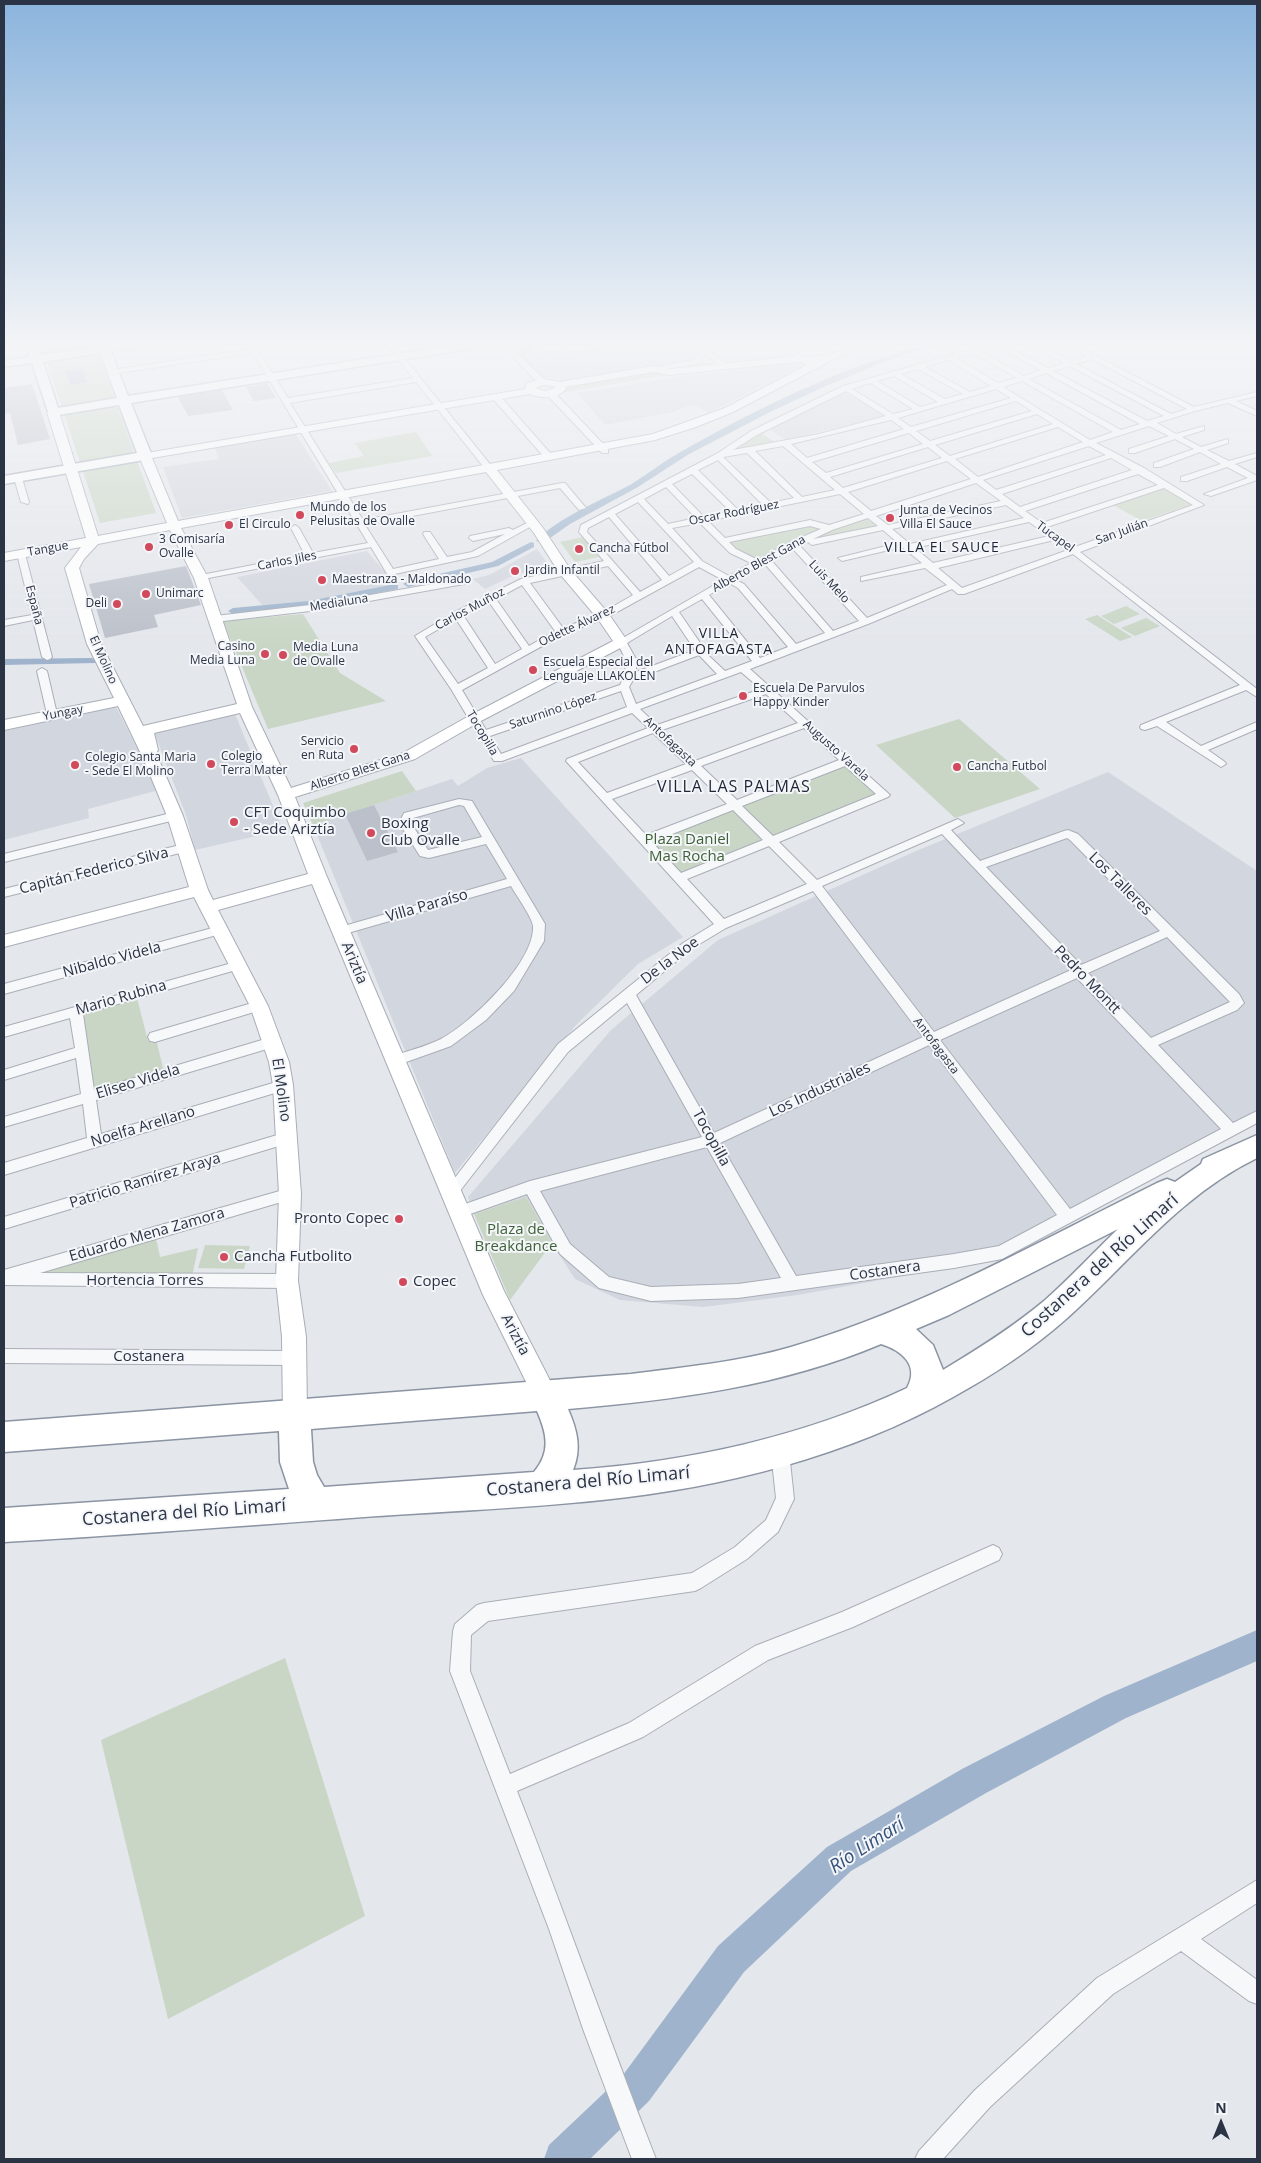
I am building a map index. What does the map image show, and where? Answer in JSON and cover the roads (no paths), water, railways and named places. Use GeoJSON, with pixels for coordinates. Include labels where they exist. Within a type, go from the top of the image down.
{"type":"FeatureCollection","features":[{"type":"Feature","properties":{"kind":"highway","name":"Costanera del Río Limarí"},"geometry":{"type":"LineString","coordinates":[[4,1437],[631,1389],[729,1376],[797,1360],[882,1331],[1036,1258],[1257,1146]]}},
{"type":"Feature","properties":{"kind":"highway","name":"Costanera del Río Limarí"},"geometry":{"type":"LineString","coordinates":[[4,1525],[649,1479],[738,1463],[780,1452],[848,1430],[918,1399],[994,1355],[1037,1325],[1180,1193],[1228,1161]]}},
{"type":"Feature","properties":{"kind":"highway"},"geometry":{"type":"LineString","coordinates":[[882,1331],[891,1332],[908,1340],[921,1353],[928,1368],[928,1376],[924,1392],[918,1399]]}},
{"type":"Feature","properties":{"kind":"highway"},"geometry":{"type":"LineString","coordinates":[[543,1487],[557,1469],[563,1446],[561,1429],[546,1396]]}},
{"type":"Feature","properties":{"kind":"highway"},"geometry":{"type":"LineString","coordinates":[[295,1416],[298,1474],[316,1504]]}},
{"type":"Feature","properties":{"kind":"main road"},"geometry":{"type":"LineString","coordinates":[[63,445],[92,535],[346,498],[603,449]]}},
{"type":"Feature","properties":{"kind":"main road"},"geometry":{"type":"LineString","coordinates":[[140,445],[145,456]]}},
{"type":"Feature","properties":{"kind":"main road"},"geometry":{"type":"LineString","coordinates":[[4,480],[210,445]]}},
{"type":"Feature","properties":{"kind":"main road"},"geometry":{"type":"LineString","coordinates":[[491,471],[548,456],[631,445]]}},
{"type":"Feature","properties":{"kind":"main road","name":"Ariztía"},"geometry":{"type":"LineString","coordinates":[[145,456],[174,524],[201,578],[246,707],[286,794],[394,1061],[494,1295],[546,1396]]}},
{"type":"Feature","properties":{"kind":"main road","name":"Antofagasta"},"geometry":{"type":"LineString","coordinates":[[491,471],[511,495],[532,527],[549,545],[565,571],[621,642]]}},
{"type":"Feature","properties":{"kind":"main road","name":"El Molino"},"geometry":{"type":"LineString","coordinates":[[92,535],[77,550],[72,568],[94,644],[152,760],[175,816],[184,848],[203,899],[259,1006],[279,1062],[283,1085],[290,1194],[287,1281],[294,1337],[295,1416]]}},
{"type":"Feature","properties":{"kind":"main road","name":"Tangue"},"geometry":{"type":"LineString","coordinates":[[4,557],[77,550]]}},
{"type":"Feature","properties":{"kind":"main road","name":"Alberto Blest Gana"},"geometry":{"type":"LineString","coordinates":[[286,794],[409,756],[474,719],[621,642]]}},
{"type":"Feature","properties":{"kind":"main road","name":"Yungay"},"geometry":{"type":"LineString","coordinates":[[4,725],[122,701]]}},
{"type":"Feature","properties":{"kind":"main road","name":"El Molino"},"geometry":{"type":"LineString","coordinates":[[152,760],[146,730],[246,707]]}},
{"type":"Feature","properties":{"kind":"main road"},"geometry":{"type":"LineString","coordinates":[[4,941],[318,877]]}},
{"type":"Feature","properties":{"kind":"street"},"geometry":{"type":"LineString","coordinates":[[314,445],[390,572],[475,554],[532,527]]}},
{"type":"Feature","properties":{"kind":"street","name":"Antofagasta"},"geometry":{"type":"LineString","coordinates":[[471,445],[491,471]]}},
{"type":"Feature","properties":{"kind":"street"},"geometry":{"type":"LineString","coordinates":[[538,445],[548,456]]}},
{"type":"Feature","properties":{"kind":"street"},"geometry":{"type":"LineString","coordinates":[[599,445],[603,449]]}},
{"type":"Feature","properties":{"kind":"street"},"geometry":{"type":"LineString","coordinates":[[638,595],[583,532],[584,527],[736,445]]}},
{"type":"Feature","properties":{"kind":"street"},"geometry":{"type":"LineString","coordinates":[[720,455],[780,445]]}},
{"type":"Feature","properties":{"kind":"street"},"geometry":{"type":"LineString","coordinates":[[787,445],[957,589]]}},
{"type":"Feature","properties":{"kind":"street"},"geometry":{"type":"LineString","coordinates":[[806,460],[858,445]]}},
{"type":"Feature","properties":{"kind":"street"},"geometry":{"type":"LineString","coordinates":[[825,476],[925,445]]}},
{"type":"Feature","properties":{"kind":"street","name":"Tucapel"},"geometry":{"type":"LineString","coordinates":[[929,445],[1056,537],[1257,694]]}},
{"type":"Feature","properties":{"kind":"street","name":"Oscar Rodríguez"},"geometry":{"type":"LineString","coordinates":[[666,527],[843,491],[991,445]]}},
{"type":"Feature","properties":{"kind":"street","name":"Alberto Blest Gana"},"geometry":{"type":"LineString","coordinates":[[621,642],[761,561],[829,528],[1079,445]]}},
{"type":"Feature","properties":{"kind":"street"},"geometry":{"type":"LineString","coordinates":[[1094,445],[1166,485]]}},
{"type":"Feature","properties":{"kind":"street"},"geometry":{"type":"LineString","coordinates":[[1132,451],[1149,445]]}},
{"type":"Feature","properties":{"kind":"street"},"geometry":{"type":"LineString","coordinates":[[1191,445],[1255,478],[1208,494]]}},
{"type":"Feature","properties":{"kind":"street"},"geometry":{"type":"LineString","coordinates":[[1157,465],[1214,445]]}},
{"type":"Feature","properties":{"kind":"street"},"geometry":{"type":"LineString","coordinates":[[749,450],[801,500]]}},
{"type":"Feature","properties":{"kind":"street"},"geometry":{"type":"LineString","coordinates":[[720,455],[769,506]]}},
{"type":"Feature","properties":{"kind":"street"},"geometry":{"type":"LineString","coordinates":[[995,493],[1114,455]]}},
{"type":"Feature","properties":{"kind":"street"},"geometry":{"type":"LineString","coordinates":[[1184,479],[1254,455]]}},
{"type":"Feature","properties":{"kind":"street"},"geometry":{"type":"LineString","coordinates":[[692,469],[736,513]]}},
{"type":"Feature","properties":{"kind":"street"},"geometry":{"type":"LineString","coordinates":[[1019,510],[1141,470]]}},
{"type":"Feature","properties":{"kind":"street"},"geometry":{"type":"LineString","coordinates":[[18,478],[25,502]]}},
{"type":"Feature","properties":{"kind":"street"},"geometry":{"type":"LineString","coordinates":[[666,483],[733,551],[761,561],[831,634]]}},
{"type":"Feature","properties":{"kind":"street"},"geometry":{"type":"LineString","coordinates":[[360,523],[562,485],[582,508]]}},
{"type":"Feature","properties":{"kind":"street"},"geometry":{"type":"LineString","coordinates":[[1041,526],[1166,485]]}},
{"type":"Feature","properties":{"kind":"street","name":"San Julián"},"geometry":{"type":"LineString","coordinates":[[633,708],[831,634],[1200,504],[1166,485]]}},
{"type":"Feature","properties":{"kind":"street"},"geometry":{"type":"LineString","coordinates":[[638,497],[699,563],[741,586],[794,648]]}},
{"type":"Feature","properties":{"kind":"street"},"geometry":{"type":"LineString","coordinates":[[793,545],[1008,502]]}},
{"type":"Feature","properties":{"kind":"street"},"geometry":{"type":"LineString","coordinates":[[610,513],[667,580]]}},
{"type":"Feature","properties":{"kind":"street"},"geometry":{"type":"LineString","coordinates":[[842,558],[1031,519]]}},
{"type":"Feature","properties":{"kind":"street"},"geometry":{"type":"LineString","coordinates":[[722,541],[810,523],[829,528]]}},
{"type":"Feature","properties":{"kind":"street"},"geometry":{"type":"LineString","coordinates":[[472,538],[532,527]]}},
{"type":"Feature","properties":{"kind":"street"},"geometry":{"type":"LineString","coordinates":[[294,528],[310,557]]}},
{"type":"Feature","properties":{"kind":"street"},"geometry":{"type":"LineString","coordinates":[[428,534],[445,561]]}},
{"type":"Feature","properties":{"kind":"street"},"geometry":{"type":"LineString","coordinates":[[864,579],[1056,537]]}},
{"type":"Feature","properties":{"kind":"street","name":"Carlos Jiles"},"geometry":{"type":"LineString","coordinates":[[201,578],[374,544]]}},
{"type":"Feature","properties":{"kind":"street","name":"Luis Melo"},"geometry":{"type":"LineString","coordinates":[[793,545],[865,622]]}},
{"type":"Feature","properties":{"kind":"street","name":"España"},"geometry":{"type":"LineString","coordinates":[[21,554],[47,656]]}},
{"type":"Feature","properties":{"kind":"street","name":"Carlos Muñoz"},"geometry":{"type":"LineString","coordinates":[[420,636],[524,580],[609,563]]}},
{"type":"Feature","properties":{"kind":"street","name":"Odette Álvarez"},"geometry":{"type":"LineString","coordinates":[[456,689],[561,632],[602,616],[699,563]]}},
{"type":"Feature","properties":{"kind":"street"},"geometry":{"type":"LineString","coordinates":[[524,580],[561,632]]}},
{"type":"Feature","properties":{"kind":"street","name":"Medialuna"},"geometry":{"type":"LineString","coordinates":[[215,619],[319,607],[462,582]]}},
{"type":"Feature","properties":{"kind":"street"},"geometry":{"type":"LineString","coordinates":[[704,595],[758,661]]}},
{"type":"Feature","properties":{"kind":"street"},"geometry":{"type":"LineString","coordinates":[[490,598],[528,650]]}},
{"type":"Feature","properties":{"kind":"street"},"geometry":{"type":"LineString","coordinates":[[674,612],[701,651],[723,674]]}},
{"type":"Feature","properties":{"kind":"street"},"geometry":{"type":"LineString","coordinates":[[458,614],[494,669]]}},
{"type":"Feature","properties":{"kind":"street"},"geometry":{"type":"LineString","coordinates":[[4,623],[36,617]]}},
{"type":"Feature","properties":{"kind":"street","name":"Tocopilla"},"geometry":{"type":"LineString","coordinates":[[420,636],[456,689],[498,759],[633,708]]}},
{"type":"Feature","properties":{"kind":"street","name":"Antofagasta"},"geometry":{"type":"LineString","coordinates":[[621,642],[631,655],[634,665],[626,682],[633,708],[656,728],[814,884],[1068,1218]]}},
{"type":"Feature","properties":{"kind":"street","name":"Saturnino López"},"geometry":{"type":"LineString","coordinates":[[483,735],[626,682],[701,651]]}},
{"type":"Feature","properties":{"kind":"street","name":"Augusto Varela"},"geometry":{"type":"LineString","coordinates":[[742,667],[884,795],[770,840]]}},
{"type":"Feature","properties":{"kind":"street"},"geometry":{"type":"LineString","coordinates":[[42,671],[52,714]]}},
{"type":"Feature","properties":{"kind":"street"},"geometry":{"type":"LineString","coordinates":[[1145,727],[1247,686]]}},
{"type":"Feature","properties":{"kind":"street"},"geometry":{"type":"LineString","coordinates":[[722,924],[571,761],[656,728],[768,690]]}},
{"type":"Feature","properties":{"kind":"street"},"geometry":{"type":"LineString","coordinates":[[1159,722],[1221,764]]}},
{"type":"Feature","properties":{"kind":"street"},"geometry":{"type":"LineString","coordinates":[[605,798],[805,724]]}},
{"type":"Feature","properties":{"kind":"street"},"geometry":{"type":"LineString","coordinates":[[1200,750],[1257,725]]}},
{"type":"Feature","properties":{"kind":"street"},"geometry":{"type":"LineString","coordinates":[[645,840],[847,761]]}},
{"type":"Feature","properties":{"kind":"street"},"geometry":{"type":"LineString","coordinates":[[394,1061],[446,1042],[480,1017],[509,988],[538,941],[539,924],[490,839],[468,803],[459,802],[408,816],[405,823],[424,853],[428,854],[490,839]]}},
{"type":"Feature","properties":{"kind":"street"},"geometry":{"type":"LineString","coordinates":[[4,858],[175,816]]}},
{"type":"Feature","properties":{"kind":"street","name":"De la Noe"},"geometry":{"type":"LineString","coordinates":[[451,1192],[563,1048],[687,946],[722,924],[958,823]]}},
{"type":"Feature","properties":{"kind":"street","name":"Pedro Montt"},"geometry":{"type":"LineString","coordinates":[[943,829],[1231,1130]]}},
{"type":"Feature","properties":{"kind":"street","name":"Los Talleres"},"geometry":{"type":"LineString","coordinates":[[978,866],[1068,834],[1074,837],[1234,997],[1237,1003],[1149,1044]]}},
{"type":"Feature","properties":{"kind":"street"},"geometry":{"type":"LineString","coordinates":[[679,878],[770,840]]}},
{"type":"Feature","properties":{"kind":"street","name":"Capitán Federico Silva"},"geometry":{"type":"LineString","coordinates":[[4,893],[184,848]]}},
{"type":"Feature","properties":{"kind":"street","name":"Villa Paraíso"},"geometry":{"type":"LineString","coordinates":[[341,931],[514,881]]}},
{"type":"Feature","properties":{"kind":"street","name":"Nibaldo Videla"},"geometry":{"type":"LineString","coordinates":[[4,989],[220,930]]}},
{"type":"Feature","properties":{"kind":"street","name":"Los Industriales"},"geometry":{"type":"LineString","coordinates":[[459,1212],[530,1187],[712,1140],[1168,932]]}},
{"type":"Feature","properties":{"kind":"street","name":"Mario Rubina"},"geometry":{"type":"LineString","coordinates":[[4,1032],[239,965]]}},
{"type":"Feature","properties":{"kind":"street","name":"Tocopilla"},"geometry":{"type":"LineString","coordinates":[[628,993],[792,1284]]}},
{"type":"Feature","properties":{"kind":"street"},"geometry":{"type":"LineString","coordinates":[[155,1037],[259,1006]]}},
{"type":"Feature","properties":{"kind":"street"},"geometry":{"type":"LineString","coordinates":[[76,1011],[95,1141]]}},
{"type":"Feature","properties":{"kind":"street","name":"Eliseo Videla"},"geometry":{"type":"LineString","coordinates":[[4,1122],[272,1042]]}},
{"type":"Feature","properties":{"kind":"street"},"geometry":{"type":"LineString","coordinates":[[4,1075],[82,1052]]}},
{"type":"Feature","properties":{"kind":"street","name":"Noelfa Arellano"},"geometry":{"type":"LineString","coordinates":[[4,1169],[283,1085]]}},
{"type":"Feature","properties":{"kind":"street","name":"Costanera"},"geometry":{"type":"LineString","coordinates":[[530,1187],[564,1249],[605,1283],[651,1294],[738,1291],[954,1261],[1002,1252],[1257,1117]]}},
{"type":"Feature","properties":{"kind":"street","name":"Patricio Ramírez Araya"},"geometry":{"type":"LineString","coordinates":[[4,1223],[287,1138]]}},
{"type":"Feature","properties":{"kind":"street","name":"Eduardo Mena Zamora"},"geometry":{"type":"LineString","coordinates":[[4,1282],[290,1194]]}},
{"type":"Feature","properties":{"kind":"street","name":"Hortencia Torres"},"geometry":{"type":"LineString","coordinates":[[4,1282],[287,1281]]}},
{"type":"Feature","properties":{"kind":"street","name":"Costanera"},"geometry":{"type":"LineString","coordinates":[[4,1356],[294,1358]]}},
{"type":"Feature","properties":{"kind":"street"},"geometry":{"type":"LineString","coordinates":[[644,2159],[594,2029],[560,1929],[460,1671],[462,1630],[484,1612],[695,1582],[741,1553],[772,1526],[785,1499],[780,1452]]}},
{"type":"Feature","properties":{"kind":"street"},"geometry":{"type":"LineString","coordinates":[[505,1786],[636,1730],[762,1653],[846,1620],[992,1554]]}},
{"type":"Feature","properties":{"kind":"street"},"geometry":{"type":"LineString","coordinates":[[927,2159],[982,2099],[1105,1986],[1257,1891]]}},
{"type":"Feature","properties":{"kind":"street"},"geometry":{"type":"LineString","coordinates":[[1182,1938],[1257,1993]]}},
{"type":"Feature","properties":{"kind":"waterway"},"geometry":{"type":"LineString","coordinates":[[540,541],[567,522],[635,485],[700,445]]}},
{"type":"Feature","properties":{"kind":"waterway"},"geometry":{"type":"LineString","coordinates":[[408,584],[495,564],[531,545]]}},
{"type":"Feature","properties":{"kind":"waterway"},"geometry":{"type":"LineString","coordinates":[[233,611],[309,604],[395,587]]}},
{"type":"Feature","properties":{"kind":"waterway"},"geometry":{"type":"LineString","coordinates":[[4,662],[92,661]]}},
{"type":"Feature","properties":{"kind":"waterway","name":"Río Limarí"},"geometry":{"type":"LineString","coordinates":[[563,2159],[636,2088],[731,1959],[839,1859],[974,1781],[1115,1707],[1257,1645]]}},
{"type":"Feature","properties":{"kind":"place","name":"Mundo de los Pelusitas de Ovalle"},"geometry":{"type":"Point","coordinates":[300,515]}},
{"type":"Feature","properties":{"kind":"place","name":"Junta de Vecinos Villa El Sauce"},"geometry":{"type":"Point","coordinates":[890,518]}},
{"type":"Feature","properties":{"kind":"place","name":"El Circulo"},"geometry":{"type":"Point","coordinates":[229,525]}},
{"type":"Feature","properties":{"kind":"place","name":"3 Comisaría Ovalle"},"geometry":{"type":"Point","coordinates":[149,547]}},
{"type":"Feature","properties":{"kind":"place","name":"Cancha Fútbol"},"geometry":{"type":"Point","coordinates":[579,549]}},
{"type":"Feature","properties":{"kind":"place","name":"Jardin Infantil"},"geometry":{"type":"Point","coordinates":[515,571]}},
{"type":"Feature","properties":{"kind":"place","name":"Maestranza - Maldonado"},"geometry":{"type":"Point","coordinates":[322,580]}},
{"type":"Feature","properties":{"kind":"place","name":"Unimarc"},"geometry":{"type":"Point","coordinates":[146,594]}},
{"type":"Feature","properties":{"kind":"place","name":"Deli"},"geometry":{"type":"Point","coordinates":[117,604]}},
{"type":"Feature","properties":{"kind":"place","name":"Casino Media Luna"},"geometry":{"type":"Point","coordinates":[265,654]}},
{"type":"Feature","properties":{"kind":"place","name":"Media Luna de Ovalle"},"geometry":{"type":"Point","coordinates":[283,655]}},
{"type":"Feature","properties":{"kind":"place","name":"Escuela Especial del Lenguaje LLAKOLEN"},"geometry":{"type":"Point","coordinates":[533,670]}},
{"type":"Feature","properties":{"kind":"place","name":"Escuela De Parvulos Happy Kinder"},"geometry":{"type":"Point","coordinates":[743,696]}},
{"type":"Feature","properties":{"kind":"place","name":"Servicio en Ruta"},"geometry":{"type":"Point","coordinates":[354,749]}},
{"type":"Feature","properties":{"kind":"place","name":"Colegio Terra Mater"},"geometry":{"type":"Point","coordinates":[211,764]}},
{"type":"Feature","properties":{"kind":"place","name":"Colegio Santa Maria - Sede El Molino"},"geometry":{"type":"Point","coordinates":[75,765]}},
{"type":"Feature","properties":{"kind":"place","name":"Cancha Futbol"},"geometry":{"type":"Point","coordinates":[957,767]}},
{"type":"Feature","properties":{"kind":"place","name":"CFT Coquimbo - Sede Ariztía"},"geometry":{"type":"Point","coordinates":[234,822]}},
{"type":"Feature","properties":{"kind":"place","name":"Boxing Club Ovalle"},"geometry":{"type":"Point","coordinates":[371,833]}},
{"type":"Feature","properties":{"kind":"place","name":"Pronto Copec"},"geometry":{"type":"Point","coordinates":[399,1219]}},
{"type":"Feature","properties":{"kind":"place","name":"Cancha Futbolito"},"geometry":{"type":"Point","coordinates":[224,1257]}},
{"type":"Feature","properties":{"kind":"place","name":"Copec"},"geometry":{"type":"Point","coordinates":[403,1282]}},
{"type":"Feature","properties":{"kind":"district","name":"VILLA EL SAUCE"},"geometry":{"type":"Point","coordinates":[942,548]}},
{"type":"Feature","properties":{"kind":"district","name":"VILLA ANTOFAGASTA"},"geometry":{"type":"Point","coordinates":[719,642]}},
{"type":"Feature","properties":{"kind":"district","name":"VILLA LAS PALMAS"},"geometry":{"type":"Point","coordinates":[734,787]}},
{"type":"Feature","properties":{"kind":"park label","name":"Plaza Daniel Mas Rocha"},"geometry":{"type":"Point","coordinates":[687,848]}},
{"type":"Feature","properties":{"kind":"park label","name":"Plaza de Breakdance"},"geometry":{"type":"Point","coordinates":[516,1238]}}]}
